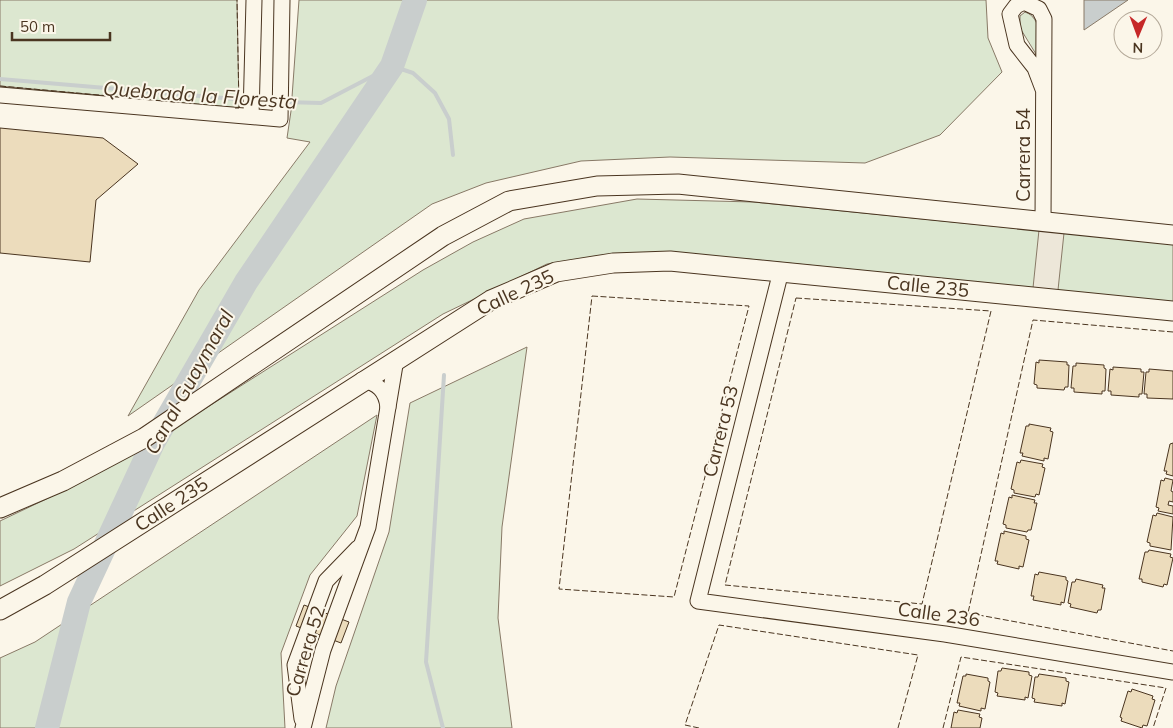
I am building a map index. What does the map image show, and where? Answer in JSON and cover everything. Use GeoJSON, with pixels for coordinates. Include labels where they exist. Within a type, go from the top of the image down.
{"type":"FeatureCollection","features":[{"type":"Feature","properties":{"kind":"main road"},"geometry":{"type":"LineString","coordinates":[[8,505],[63,481],[144,438],[443,236],[510,201],[597,186],[678,184],[1173,235]]}},
{"type":"Feature","properties":{"kind":"main road","name":"Calle 235"},"geometry":{"type":"LineString","coordinates":[[0,610],[45,585],[362,380],[491,300],[556,272],[613,264],[670,261],[1173,311]]}},
{"type":"Feature","properties":{"kind":"street"},"geometry":{"type":"LineString","coordinates":[[251,116],[254,0]]}},
{"type":"Feature","properties":{"kind":"street"},"geometry":{"type":"LineString","coordinates":[[0,96],[280,119],[282,0]]}},
{"type":"Feature","properties":{"kind":"street","name":"Carrera 54"},"geometry":{"type":"LineString","coordinates":[[1044,89],[1035,68],[1017,45],[1012,32],[1010,14],[1016,6],[1024,2],[1039,9],[1044,19],[1044,89],[1044,222]]}},
{"type":"Feature","properties":{"kind":"street","name":"Carrera 53"},"geometry":{"type":"LineString","coordinates":[[698,601],[780,271]]}},
{"type":"Feature","properties":{"kind":"street","name":"Carrera 52"},"geometry":{"type":"LineString","coordinates":[[303,728],[323,650],[368,527],[396,359]]}},
{"type":"Feature","properties":{"kind":"street"},"geometry":{"type":"LineString","coordinates":[[362,380],[373,383],[381,389],[386,398],[388,410]]}},
{"type":"Feature","properties":{"kind":"street","name":"Carrera 52"},"geometry":{"type":"LineString","coordinates":[[303,728],[295,665],[326,581],[362,543]]}},
{"type":"Feature","properties":{"kind":"street","name":"Carrera 52"},"geometry":{"type":"LineString","coordinates":[[326,581],[327,590],[332,595],[340,594],[346,587]]}},
{"type":"Feature","properties":{"kind":"street","name":"Calle 236"},"geometry":{"type":"LineString","coordinates":[[698,601],[945,634],[1173,672]]}},
{"type":"Feature","properties":{"kind":"green space"},"geometry":{"type":"Polygon","coordinates":[[[0,0],[237,0],[239,108],[0,86],[0,0]]]}},
{"type":"Feature","properties":{"kind":"green space"},"geometry":{"type":"Polygon","coordinates":[[[299,0],[986,0],[988,38],[1002,72],[940,135],[865,163],[670,157],[581,161],[486,183],[432,204],[128,416],[199,290],[310,142],[287,138],[291,111],[299,0]]]}},
{"type":"Feature","properties":{"kind":"green space"},"geometry":{"type":"Polygon","coordinates":[[[1025,12],[1031,15],[1037,25],[1039,32],[1039,59],[1020,28],[1020,16],[1025,12]]]}},
{"type":"Feature","properties":{"kind":"green space"},"geometry":{"type":"Polygon","coordinates":[[[637,199],[753,202],[1173,244],[1173,302],[748,259],[648,254],[547,264],[443,314],[74,549],[0,586],[0,521],[63,491],[140,450],[423,270],[473,242],[524,219],[637,199]]]}},
{"type":"Feature","properties":{"kind":"green space"},"geometry":{"type":"Polygon","coordinates":[[[527,347],[502,527],[498,618],[512,728],[326,728],[336,686],[389,532],[410,403],[527,347]]]}},
{"type":"Feature","properties":{"kind":"green space"},"geometry":{"type":"Polygon","coordinates":[[[377,415],[357,516],[310,575],[281,653],[285,728],[0,728],[0,658],[35,642],[377,415]]]}},
{"type":"Feature","properties":{"kind":"shaded area"},"geometry":{"type":"Polygon","coordinates":[[[1084,0],[1128,0],[1113,10],[1084,30],[1084,0]]]}},
{"type":"Feature","properties":{"kind":"shaded area"},"geometry":{"type":"Polygon","coordinates":[[[1039,230],[1064,233],[1058,290],[1033,288],[1039,230]]]}},
{"type":"Feature","properties":{"kind":"building"},"geometry":{"type":"Polygon","coordinates":[[[0,128],[103,138],[138,164],[96,200],[90,262],[0,253],[0,128]]]}},
{"type":"Feature","properties":{"kind":"building"},"geometry":{"type":"Polygon","coordinates":[[[1039,360],[1067,362],[1067,365],[1069,365],[1068,387],[1065,387],[1064,390],[1037,388],[1037,385],[1034,384],[1036,362],[1039,363],[1039,360]]]}},
{"type":"Feature","properties":{"kind":"building"},"geometry":{"type":"Polygon","coordinates":[[[1076,363],[1104,365],[1106,369],[1105,391],[1102,391],[1102,394],[1074,392],[1074,388],[1071,388],[1073,366],[1076,366],[1076,363]]]}},
{"type":"Feature","properties":{"kind":"building"},"geometry":{"type":"Polygon","coordinates":[[[1113,367],[1141,369],[1141,372],[1144,372],[1142,394],[1139,394],[1139,397],[1111,395],[1111,391],[1108,391],[1110,369],[1113,370],[1113,367]]]}},
{"type":"Feature","properties":{"kind":"building"},"geometry":{"type":"Polygon","coordinates":[[[1149,369],[1173,371],[1173,399],[1147,398],[1147,394],[1144,394],[1146,372],[1149,372],[1149,369]]]}},
{"type":"Feature","properties":{"kind":"building"},"geometry":{"type":"Polygon","coordinates":[[[1029,424],[1051,428],[1050,431],[1053,432],[1048,459],[1044,458],[1044,461],[1022,456],[1023,453],[1020,453],[1026,426],[1029,426],[1029,424]]]}},
{"type":"Feature","properties":{"kind":"building"},"geometry":{"type":"Polygon","coordinates":[[[1173,443],[1173,476],[1166,474],[1167,471],[1164,471],[1170,444],[1173,443]]]}},
{"type":"Feature","properties":{"kind":"building"},"geometry":{"type":"Polygon","coordinates":[[[1021,460],[1043,464],[1042,467],[1045,468],[1039,495],[1036,494],[1035,497],[1014,493],[1014,490],[1011,489],[1017,462],[1020,463],[1021,460]]]}},
{"type":"Feature","properties":{"kind":"building"},"geometry":{"type":"Polygon","coordinates":[[[1165,478],[1173,480],[1171,491],[1173,492],[1173,502],[1169,501],[1168,505],[1173,506],[1173,514],[1158,511],[1159,508],[1156,507],[1161,480],[1164,481],[1165,478]]]}},
{"type":"Feature","properties":{"kind":"building"},"geometry":{"type":"Polygon","coordinates":[[[1012,495],[1035,500],[1034,503],[1037,503],[1031,530],[1027,532],[1006,528],[1006,525],[1003,524],[1009,497],[1012,498],[1012,495]]]}},
{"type":"Feature","properties":{"kind":"building"},"geometry":{"type":"Polygon","coordinates":[[[1157,513],[1173,517],[1171,550],[1150,546],[1150,543],[1147,542],[1153,515],[1156,516],[1157,513]]]}},
{"type":"Feature","properties":{"kind":"building"},"geometry":{"type":"Polygon","coordinates":[[[1004,531],[1026,536],[1026,539],[1029,540],[1023,567],[1019,566],[1019,569],[997,564],[998,561],[995,561],[1001,533],[1004,534],[1004,531]]]}},
{"type":"Feature","properties":{"kind":"building"},"geometry":{"type":"Polygon","coordinates":[[[1149,550],[1171,554],[1170,557],[1173,558],[1167,585],[1164,584],[1163,587],[1142,582],[1142,579],[1139,579],[1145,552],[1149,550]]]}},
{"type":"Feature","properties":{"kind":"building"},"geometry":{"type":"Polygon","coordinates":[[[1039,572],[1066,577],[1068,581],[1064,603],[1061,602],[1061,605],[1033,600],[1034,596],[1031,596],[1035,574],[1038,575],[1039,572]]]}},
{"type":"Feature","properties":{"kind":"building"},"geometry":{"type":"Polygon","coordinates":[[[1076,579],[1103,585],[1102,588],[1105,588],[1101,610],[1098,610],[1097,613],[1070,607],[1071,604],[1068,603],[1072,582],[1075,582],[1076,579]]]}},
{"type":"Feature","properties":{"kind":"building"},"geometry":{"type":"Polygon","coordinates":[[[304,605],[349,622],[341,643],[296,626],[304,605]]]}},
{"type":"Feature","properties":{"kind":"building"},"geometry":{"type":"Polygon","coordinates":[[[1002,668],[1029,672],[1029,675],[1032,676],[1028,698],[1025,697],[1025,700],[997,696],[998,693],[995,692],[998,671],[1001,671],[1002,668]]]}},
{"type":"Feature","properties":{"kind":"building"},"geometry":{"type":"Polygon","coordinates":[[[966,674],[988,678],[990,682],[985,709],[981,708],[981,711],[959,706],[960,703],[957,703],[963,676],[966,676],[966,674]]]}},
{"type":"Feature","properties":{"kind":"building"},"geometry":{"type":"Polygon","coordinates":[[[1039,674],[1066,678],[1066,681],[1069,682],[1065,704],[1062,703],[1062,706],[1034,702],[1035,699],[1032,698],[1035,677],[1038,677],[1039,674]]]}},
{"type":"Feature","properties":{"kind":"building"},"geometry":{"type":"Polygon","coordinates":[[[1132,689],[1153,696],[1152,699],[1155,700],[1147,726],[1143,725],[1142,728],[1121,721],[1122,718],[1120,717],[1128,691],[1131,692],[1132,689]]]}},
{"type":"Feature","properties":{"kind":"building"},"geometry":{"type":"Polygon","coordinates":[[[958,710],[980,714],[979,717],[982,718],[980,728],[951,728],[954,712],[957,713],[958,710]]]}},
{"type":"Feature","properties":{"kind":"waterway","name":"Canal Guaymaral"},"geometry":{"type":"LineString","coordinates":[[47,728],[79,602],[153,443],[246,282],[392,66],[415,0]]}},
{"type":"Feature","properties":{"kind":"waterway","name":"Quebrada la Floresta"},"geometry":{"type":"LineString","coordinates":[[284,102],[321,103],[392,66],[413,73],[435,93],[449,119],[453,155]]}},
{"type":"Feature","properties":{"kind":"waterway","name":"Quebrada la Floresta"},"geometry":{"type":"LineString","coordinates":[[0,79],[247,100]]}},
{"type":"Feature","properties":{"kind":"waterway","name":"Quebrada la Floresta"},"geometry":{"type":"LineString","coordinates":[[254,100],[277,101]]}},
{"type":"Feature","properties":{"kind":"waterway","name":"Canal Guaymaral"},"geometry":{"type":"LineString","coordinates":[[443,728],[426,662],[444,375]]}},
{"type":"Feature","properties":{"kind":"fence"},"geometry":{"type":"LineString","coordinates":[[235,108],[239,108],[237,0]]}},
{"type":"Feature","properties":{"kind":"fence"},"geometry":{"type":"LineString","coordinates":[[0,86],[175,102]]}},
{"type":"Feature","properties":{"kind":"fence"},"geometry":{"type":"LineString","coordinates":[[592,296],[749,306],[674,597],[559,589],[592,296]]}},
{"type":"Feature","properties":{"kind":"fence"},"geometry":{"type":"LineString","coordinates":[[796,298],[991,311],[922,604],[725,585],[796,298]]}},
{"type":"Feature","properties":{"kind":"fence"},"geometry":{"type":"LineString","coordinates":[[1173,332],[1033,320],[968,613],[1173,651]]}},
{"type":"Feature","properties":{"kind":"fence"},"geometry":{"type":"LineString","coordinates":[[699,728],[685,725],[719,625],[918,655],[898,728]]}},
{"type":"Feature","properties":{"kind":"fence"},"geometry":{"type":"LineString","coordinates":[[943,728],[961,657],[1166,688],[1153,728]]}}]}
